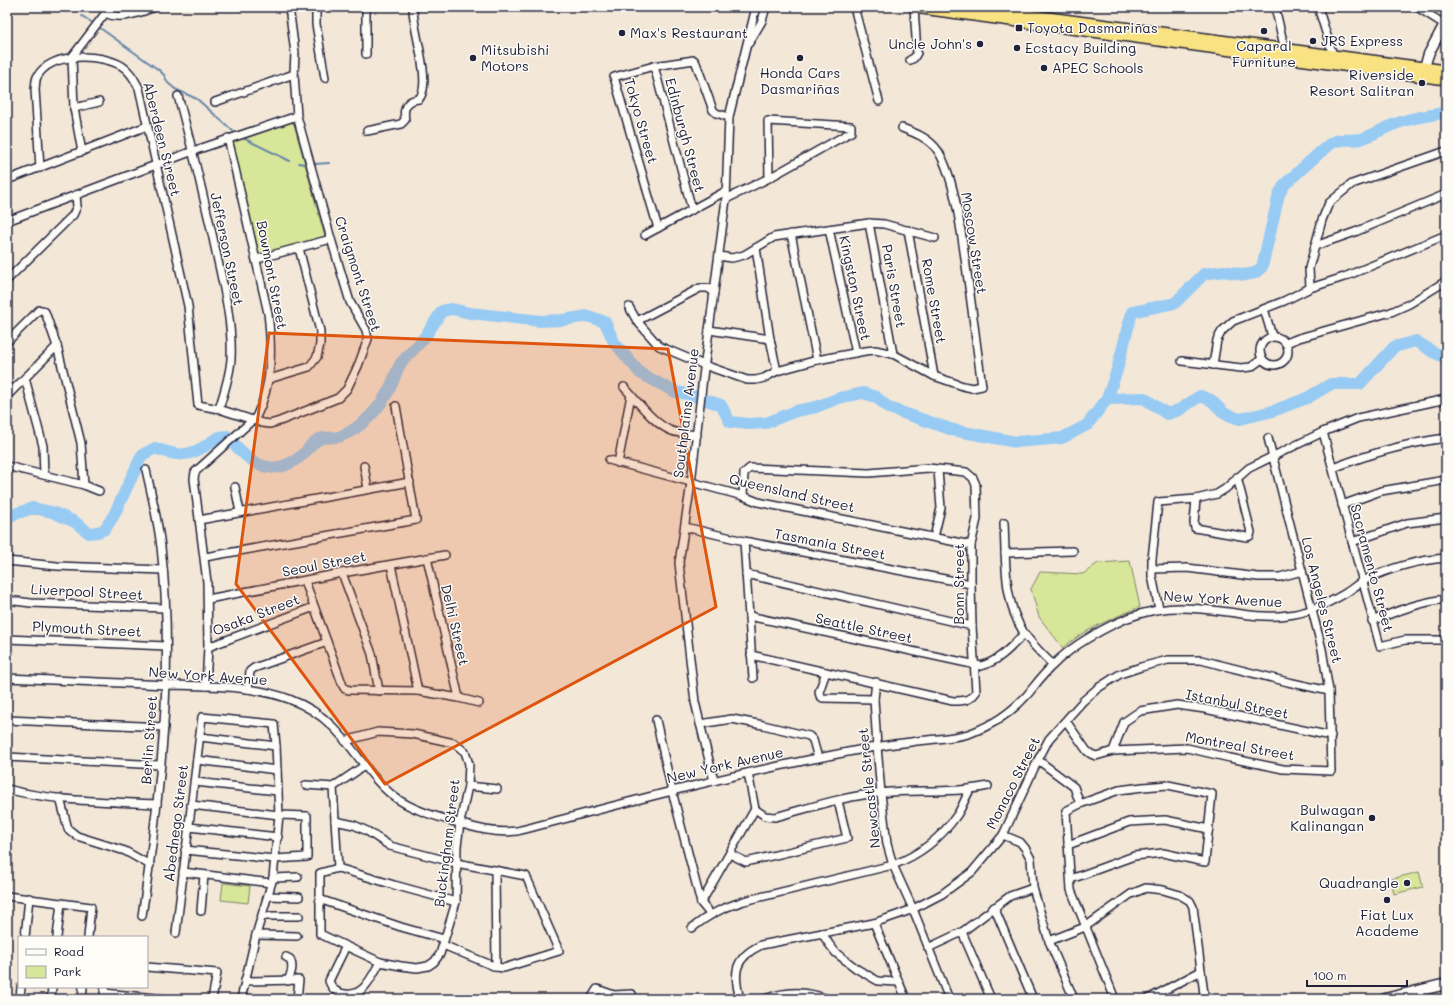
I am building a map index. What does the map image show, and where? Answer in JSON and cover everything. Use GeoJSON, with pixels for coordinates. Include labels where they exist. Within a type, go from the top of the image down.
{"type":"FeatureCollection","features":[{"type":"Feature","properties":{"kind":"highway"},"geometry":{"type":"LineString","coordinates":[[915,7],[1284,53]]}},
{"type":"Feature","properties":{"kind":"highway"},"geometry":{"type":"LineString","coordinates":[[978,7],[1284,53],[1444,75]]}},
{"type":"Feature","properties":{"kind":"highway"},"geometry":{"type":"LineString","coordinates":[[1332,60],[1424,68],[1444,75]]}},
{"type":"Feature","properties":{"kind":"main road"},"geometry":{"type":"LineString","coordinates":[[1385,999],[1446,984]]}},
{"type":"Feature","properties":{"kind":"street"},"geometry":{"type":"LineString","coordinates":[[82,152],[74,108],[72,57],[108,10],[113,17],[120,17],[156,7]]}},
{"type":"Feature","properties":{"kind":"street","name":"Craigmont Street"},"geometry":{"type":"LineString","coordinates":[[198,405],[219,409],[252,420],[270,424],[338,398],[347,390],[368,339],[366,330],[350,302],[297,116],[294,74],[295,53],[289,7]]}},
{"type":"Feature","properties":{"kind":"street"},"geometry":{"type":"LineString","coordinates":[[316,7],[316,24],[326,78]]}},
{"type":"Feature","properties":{"kind":"street"},"geometry":{"type":"LineString","coordinates":[[366,7],[366,54]]}},
{"type":"Feature","properties":{"kind":"street"},"geometry":{"type":"LineString","coordinates":[[367,131],[401,124],[405,120],[404,112],[406,105],[422,96],[424,77],[423,62],[414,20],[414,7]]}},
{"type":"Feature","properties":{"kind":"street","name":"Southplains Avenue"},"geometry":{"type":"LineString","coordinates":[[714,781],[695,702],[679,563],[691,482],[704,365],[726,199],[729,117],[756,7]]}},
{"type":"Feature","properties":{"kind":"street","name":"Southplains Avenue"},"geometry":{"type":"LineString","coordinates":[[746,48],[762,21],[766,7]]}},
{"type":"Feature","properties":{"kind":"street"},"geometry":{"type":"LineString","coordinates":[[854,7],[879,101]]}},
{"type":"Feature","properties":{"kind":"street"},"geometry":{"type":"LineString","coordinates":[[910,60],[914,58],[917,53],[915,7]]}},
{"type":"Feature","properties":{"kind":"street"},"geometry":{"type":"LineString","coordinates":[[1275,7],[1284,53]]}},
{"type":"Feature","properties":{"kind":"street"},"geometry":{"type":"LineString","coordinates":[[1318,7],[1332,60]]}},
{"type":"Feature","properties":{"kind":"street"},"geometry":{"type":"LineString","coordinates":[[1417,7],[1445,22],[1429,53],[1424,68]]}},
{"type":"Feature","properties":{"kind":"street","name":"Aberdeen Street"},"geometry":{"type":"LineString","coordinates":[[40,168],[35,89],[36,78],[42,70],[50,64],[72,57],[91,57],[106,60],[129,72],[139,88],[188,306],[198,405]]}},
{"type":"Feature","properties":{"kind":"street","name":"Tokyo Street"},"geometry":{"type":"LineString","coordinates":[[658,228],[614,77],[654,66],[694,60],[710,105],[714,111],[729,117]]}},
{"type":"Feature","properties":{"kind":"street","name":"Edinburgh Street"},"geometry":{"type":"LineString","coordinates":[[654,66],[692,210]]}},
{"type":"Feature","properties":{"kind":"street"},"geometry":{"type":"LineString","coordinates":[[215,102],[294,74]]}},
{"type":"Feature","properties":{"kind":"street","name":"Jefferson Street"},"geometry":{"type":"LineString","coordinates":[[178,96],[193,151],[224,289],[231,358],[227,382],[219,409]]}},
{"type":"Feature","properties":{"kind":"street"},"geometry":{"type":"LineString","coordinates":[[74,108],[99,102]]}},
{"type":"Feature","properties":{"kind":"street"},"geometry":{"type":"LineString","coordinates":[[7,221],[156,164],[228,138],[297,116]]}},
{"type":"Feature","properties":{"kind":"street"},"geometry":{"type":"LineString","coordinates":[[726,199],[769,178],[850,132],[851,126],[768,121],[769,178]]}},
{"type":"Feature","properties":{"kind":"street"},"geometry":{"type":"LineString","coordinates":[[7,180],[147,126]]}},
{"type":"Feature","properties":{"kind":"street","name":"Moscow Street"},"geometry":{"type":"LineString","coordinates":[[902,128],[923,136],[936,148],[951,182],[961,232],[982,386],[972,388],[934,376]]}},
{"type":"Feature","properties":{"kind":"street","name":"Bowmont Street"},"geometry":{"type":"LineString","coordinates":[[206,686],[208,599],[205,557],[194,479],[195,472],[256,416],[262,406],[269,379],[271,360],[268,313],[257,259],[228,138]]}},
{"type":"Feature","properties":{"kind":"street"},"geometry":{"type":"LineString","coordinates":[[1310,288],[1309,268],[1322,220],[1329,203],[1352,184],[1446,151]]}},
{"type":"Feature","properties":{"kind":"street"},"geometry":{"type":"LineString","coordinates":[[645,235],[726,191]]}},
{"type":"Feature","properties":{"kind":"street"},"geometry":{"type":"LineString","coordinates":[[1315,246],[1355,232],[1446,194]]}},
{"type":"Feature","properties":{"kind":"street"},"geometry":{"type":"LineString","coordinates":[[8,278],[73,215],[77,206],[76,195]]}},
{"type":"Feature","properties":{"kind":"street"},"geometry":{"type":"LineString","coordinates":[[719,256],[737,257],[744,255],[774,236],[869,223],[884,224],[935,238]]}},
{"type":"Feature","properties":{"kind":"street","name":"Paris Street"},"geometry":{"type":"LineString","coordinates":[[869,223],[893,354]]}},
{"type":"Feature","properties":{"kind":"street","name":"Kingston Street"},"geometry":{"type":"LineString","coordinates":[[829,229],[856,353]]}},
{"type":"Feature","properties":{"kind":"street","name":"Rome Street"},"geometry":{"type":"LineString","coordinates":[[908,230],[934,376]]}},
{"type":"Feature","properties":{"kind":"street"},"geometry":{"type":"LineString","coordinates":[[791,234],[817,360]]}},
{"type":"Feature","properties":{"kind":"street"},"geometry":{"type":"LineString","coordinates":[[1213,365],[1217,340],[1222,331],[1233,321],[1284,301],[1310,288],[1344,277],[1446,235]]}},
{"type":"Feature","properties":{"kind":"street"},"geometry":{"type":"LineString","coordinates":[[257,259],[331,239]]}},
{"type":"Feature","properties":{"kind":"street"},"geometry":{"type":"LineString","coordinates":[[269,379],[309,366],[317,357],[320,344],[320,331],[299,248]]}},
{"type":"Feature","properties":{"kind":"street"},"geometry":{"type":"LineString","coordinates":[[756,248],[770,339],[777,371]]}},
{"type":"Feature","properties":{"kind":"street"},"geometry":{"type":"LineString","coordinates":[[1286,343],[1391,312],[1409,304],[1446,281]]}},
{"type":"Feature","properties":{"kind":"street"},"geometry":{"type":"LineString","coordinates":[[638,321],[700,288],[708,288],[714,292]]}},
{"type":"Feature","properties":{"kind":"street"},"geometry":{"type":"LineString","coordinates":[[629,307],[638,321],[659,346],[704,365],[747,380],[764,378],[777,371],[817,360],[876,350],[893,354],[934,376]]}},
{"type":"Feature","properties":{"kind":"street"},"geometry":{"type":"LineString","coordinates":[[1264,309],[1272,336]]}},
{"type":"Feature","properties":{"kind":"street"},"geometry":{"type":"LineString","coordinates":[[7,342],[39,310],[45,312],[57,346],[81,443],[84,485]]}},
{"type":"Feature","properties":{"kind":"street"},"geometry":{"type":"LineString","coordinates":[[709,330],[770,339]]}},
{"type":"Feature","properties":{"kind":"street"},"geometry":{"type":"LineString","coordinates":[[1272,336],[1278,337],[1286,343],[1288,350],[1283,362],[1278,364],[1269,364],[1262,359],[1259,350],[1260,345],[1267,338],[1272,336]]}},
{"type":"Feature","properties":{"kind":"street"},"geometry":{"type":"LineString","coordinates":[[7,396],[57,346]]}},
{"type":"Feature","properties":{"kind":"street"},"geometry":{"type":"LineString","coordinates":[[1182,361],[1242,368],[1251,367],[1262,359]]}},
{"type":"Feature","properties":{"kind":"street"},"geometry":{"type":"LineString","coordinates":[[26,378],[43,446],[44,475]]}},
{"type":"Feature","properties":{"kind":"street"},"geometry":{"type":"LineString","coordinates":[[624,387],[665,427],[674,432],[697,435]]}},
{"type":"Feature","properties":{"kind":"street"},"geometry":{"type":"LineString","coordinates":[[618,463],[631,395]]}},
{"type":"Feature","properties":{"kind":"street"},"geometry":{"type":"LineString","coordinates":[[1159,609],[1152,569],[1158,502],[1196,499],[1217,494],[1249,468],[1323,432],[1358,418],[1446,398]]}},
{"type":"Feature","properties":{"kind":"street"},"geometry":{"type":"LineString","coordinates":[[205,557],[416,520],[396,406]]}},
{"type":"Feature","properties":{"kind":"street","name":"Sacramento Street"},"geometry":{"type":"LineString","coordinates":[[1323,432],[1363,581],[1372,621],[1380,646],[1405,640],[1446,640]]}},
{"type":"Feature","properties":{"kind":"street","name":"Los Angeles Street"},"geometry":{"type":"LineString","coordinates":[[1268,438],[1322,649],[1330,691],[1331,771]]}},
{"type":"Feature","properties":{"kind":"street"},"geometry":{"type":"LineString","coordinates":[[1333,468],[1376,453],[1446,438]]}},
{"type":"Feature","properties":{"kind":"street","name":"Queensland Street"},"geometry":{"type":"LineString","coordinates":[[609,460],[743,496],[758,502],[971,545]]}},
{"type":"Feature","properties":{"kind":"street"},"geometry":{"type":"LineString","coordinates":[[7,466],[84,485],[99,491]]}},
{"type":"Feature","properties":{"kind":"street"},"geometry":{"type":"LineString","coordinates":[[364,466],[368,490]]}},
{"type":"Feature","properties":{"kind":"street","name":"Bonn Street"},"geometry":{"type":"LineString","coordinates":[[743,496],[744,473],[750,468],[869,473],[919,468],[966,472],[973,478],[976,485],[977,519],[971,545],[972,626],[976,692],[973,696],[966,701],[953,701],[876,682],[751,655]]}},
{"type":"Feature","properties":{"kind":"street","name":"Berlin Street"},"geometry":{"type":"LineString","coordinates":[[142,916],[157,804],[166,685],[163,570],[157,522],[146,470]]}},
{"type":"Feature","properties":{"kind":"street"},"geometry":{"type":"LineString","coordinates":[[934,537],[941,508],[938,470]]}},
{"type":"Feature","properties":{"kind":"street"},"geometry":{"type":"LineString","coordinates":[[1196,499],[1195,528],[1247,537],[1250,536],[1251,532],[1237,477]]}},
{"type":"Feature","properties":{"kind":"street"},"geometry":{"type":"LineString","coordinates":[[1342,506],[1382,491],[1446,480]]}},
{"type":"Feature","properties":{"kind":"street"},"geometry":{"type":"LineString","coordinates":[[199,520],[410,482]]}},
{"type":"Feature","properties":{"kind":"street"},"geometry":{"type":"LineString","coordinates":[[235,487],[240,512]]}},
{"type":"Feature","properties":{"kind":"street"},"geometry":{"type":"LineString","coordinates":[[1352,542],[1407,523],[1446,518]]}},
{"type":"Feature","properties":{"kind":"street"},"geometry":{"type":"LineString","coordinates":[[1004,523],[1008,593],[1012,608],[1024,634],[1053,665]]}},
{"type":"Feature","properties":{"kind":"street","name":"Tasmania Street"},"geometry":{"type":"LineString","coordinates":[[685,527],[744,541],[971,584]]}},
{"type":"Feature","properties":{"kind":"street"},"geometry":{"type":"LineString","coordinates":[[744,541],[753,678]]}},
{"type":"Feature","properties":{"kind":"street"},"geometry":{"type":"LineString","coordinates":[[1005,553],[1074,550]]}},
{"type":"Feature","properties":{"kind":"street","name":"Seoul Street"},"geometry":{"type":"LineString","coordinates":[[208,599],[445,555]]}},
{"type":"Feature","properties":{"kind":"street","name":"Delhi Street"},"geometry":{"type":"LineString","coordinates":[[427,558],[459,698]]}},
{"type":"Feature","properties":{"kind":"street","name":"New York Avenue"},"geometry":{"type":"LineString","coordinates":[[7,678],[206,686],[269,692],[305,706],[333,726],[364,766],[396,798],[413,808],[460,823],[503,833],[517,831],[748,772],[877,746],[967,734],[981,729],[1000,719],[1011,711],[1053,665],[1073,647],[1091,635],[1132,616],[1159,609],[1179,607],[1267,617],[1290,615],[1312,610],[1329,602],[1363,581],[1387,571],[1409,564],[1446,558]]}},
{"type":"Feature","properties":{"kind":"street"},"geometry":{"type":"LineString","coordinates":[[7,561],[57,566],[163,570]]}},
{"type":"Feature","properties":{"kind":"street"},"geometry":{"type":"LineString","coordinates":[[391,565],[418,691]]}},
{"type":"Feature","properties":{"kind":"street"},"geometry":{"type":"LineString","coordinates":[[1152,569],[1187,568],[1258,577],[1280,577],[1302,571]]}},
{"type":"Feature","properties":{"kind":"street"},"geometry":{"type":"LineString","coordinates":[[342,573],[372,654],[379,691]]}},
{"type":"Feature","properties":{"kind":"street"},"geometry":{"type":"LineString","coordinates":[[746,574],[972,626]]}},
{"type":"Feature","properties":{"kind":"street"},"geometry":{"type":"LineString","coordinates":[[305,581],[345,689],[418,691],[479,703]]}},
{"type":"Feature","properties":{"kind":"street"},"geometry":{"type":"LineString","coordinates":[[1372,621],[1425,602],[1446,599]]}},
{"type":"Feature","properties":{"kind":"street","name":"Liverpool Street"},"geometry":{"type":"LineString","coordinates":[[7,600],[31,603],[165,608]]}},
{"type":"Feature","properties":{"kind":"street","name":"Osaka Street"},"geometry":{"type":"LineString","coordinates":[[208,647],[314,607]]}},
{"type":"Feature","properties":{"kind":"street","name":"Seattle Street"},"geometry":{"type":"LineString","coordinates":[[749,616],[974,665]]}},
{"type":"Feature","properties":{"kind":"street"},"geometry":{"type":"LineString","coordinates":[[974,665],[985,664],[996,660],[1024,634]]}},
{"type":"Feature","properties":{"kind":"street","name":"Plymouth Street"},"geometry":{"type":"LineString","coordinates":[[7,639],[166,646]]}},
{"type":"Feature","properties":{"kind":"street"},"geometry":{"type":"LineString","coordinates":[[248,689],[250,671],[254,668],[327,642]]}},
{"type":"Feature","properties":{"kind":"street","name":"Monaco Street"},"geometry":{"type":"LineString","coordinates":[[740,999],[735,982],[736,974],[739,964],[751,950],[761,945],[874,923],[913,909],[942,894],[972,872],[1003,835],[1049,739],[1083,701],[1098,688],[1120,674],[1168,660],[1201,660],[1330,691]]}},
{"type":"Feature","properties":{"kind":"street"},"geometry":{"type":"LineString","coordinates":[[826,672],[819,692],[820,696],[823,698],[874,699]]}},
{"type":"Feature","properties":{"kind":"street","name":"Newcastle Street"},"geometry":{"type":"LineString","coordinates":[[876,682],[874,699],[880,793],[887,844],[893,865],[913,909],[949,999]]}},
{"type":"Feature","properties":{"kind":"street","name":"Istanbul Street"},"geometry":{"type":"LineString","coordinates":[[1113,751],[1124,722],[1140,711],[1177,705],[1205,709],[1331,736]]}},
{"type":"Feature","properties":{"kind":"street","name":"Abednego Street"},"geometry":{"type":"LineString","coordinates":[[176,933],[202,717],[274,724],[276,746]]}},
{"type":"Feature","properties":{"kind":"street"},"geometry":{"type":"LineString","coordinates":[[700,724],[732,718],[809,736],[813,740],[818,758]]}},
{"type":"Feature","properties":{"kind":"street"},"geometry":{"type":"LineString","coordinates":[[7,720],[164,727]]}},
{"type":"Feature","properties":{"kind":"street"},"geometry":{"type":"LineString","coordinates":[[656,720],[672,791],[702,903],[710,914]]}},
{"type":"Feature","properties":{"kind":"street","name":"Montreal Street"},"geometry":{"type":"LineString","coordinates":[[1066,721],[1087,751],[1096,756],[1113,751],[1187,748],[1282,769],[1331,771]]}},
{"type":"Feature","properties":{"kind":"street","name":"Buckingham Street"},"geometry":{"type":"LineString","coordinates":[[319,899],[320,934],[380,962],[409,967],[428,966],[434,962],[440,954],[456,902],[456,863],[460,823],[468,786],[469,764],[465,752],[454,743],[413,734],[378,732],[345,741]]}},
{"type":"Feature","properties":{"kind":"street"},"geometry":{"type":"LineString","coordinates":[[200,737],[276,746],[279,815],[275,859],[272,880],[263,916],[256,935],[241,999]]}},
{"type":"Feature","properties":{"kind":"street"},"geometry":{"type":"LineString","coordinates":[[7,757],[160,765]]}},
{"type":"Feature","properties":{"kind":"street"},"geometry":{"type":"LineString","coordinates":[[197,760],[277,770]]}},
{"type":"Feature","properties":{"kind":"street"},"geometry":{"type":"LineString","coordinates":[[1038,760],[1074,788],[1080,804]]}},
{"type":"Feature","properties":{"kind":"street"},"geometry":{"type":"LineString","coordinates":[[306,785],[333,787],[364,766]]}},
{"type":"Feature","properties":{"kind":"street"},"geometry":{"type":"LineString","coordinates":[[702,903],[755,809],[748,772]]}},
{"type":"Feature","properties":{"kind":"street"},"geometry":{"type":"LineString","coordinates":[[195,782],[278,791]]}},
{"type":"Feature","properties":{"kind":"street"},"geometry":{"type":"LineString","coordinates":[[1071,879],[1134,856],[1162,853],[1205,862],[1212,794],[1168,785],[1143,786],[1119,790],[1080,804],[1066,811],[1068,844],[1071,879],[1072,890],[1085,927],[1115,999]]}},
{"type":"Feature","properties":{"kind":"street"},"geometry":{"type":"LineString","coordinates":[[468,786],[497,790]]}},
{"type":"Feature","properties":{"kind":"street"},"geometry":{"type":"LineString","coordinates":[[755,809],[765,816],[775,817],[859,795],[970,790],[988,786]]}},
{"type":"Feature","properties":{"kind":"street"},"geometry":{"type":"LineString","coordinates":[[333,787],[338,868]]}},
{"type":"Feature","properties":{"kind":"street"},"geometry":{"type":"LineString","coordinates":[[7,789],[23,794],[60,798],[157,804]]}},
{"type":"Feature","properties":{"kind":"street"},"geometry":{"type":"LineString","coordinates":[[692,928],[710,914],[728,906],[893,865],[908,859],[932,844],[957,815],[970,790]]}},
{"type":"Feature","properties":{"kind":"street"},"geometry":{"type":"LineString","coordinates":[[60,798],[68,829],[77,836],[125,851],[150,865]]}},
{"type":"Feature","properties":{"kind":"street"},"geometry":{"type":"LineString","coordinates":[[730,854],[746,862],[847,838],[838,801]]}},
{"type":"Feature","properties":{"kind":"street"},"geometry":{"type":"LineString","coordinates":[[185,850],[275,859],[307,857],[307,816],[279,815],[191,805]]}},
{"type":"Feature","properties":{"kind":"street"},"geometry":{"type":"LineString","coordinates":[[1068,844],[1129,822],[1165,820],[1209,829]]}},
{"type":"Feature","properties":{"kind":"street"},"geometry":{"type":"LineString","coordinates":[[335,821],[354,825],[367,831],[390,846],[456,863],[526,876],[559,950],[504,968],[496,967],[443,942],[319,899],[320,873],[338,868],[394,886],[456,902]]}},
{"type":"Feature","properties":{"kind":"street"},"geometry":{"type":"LineString","coordinates":[[189,827],[278,837]]}},
{"type":"Feature","properties":{"kind":"street"},"geometry":{"type":"LineString","coordinates":[[1003,835],[1020,842],[1031,859],[1033,888],[1049,941],[1074,999]]}},
{"type":"Feature","properties":{"kind":"street"},"geometry":{"type":"LineString","coordinates":[[495,870],[496,967]]}},
{"type":"Feature","properties":{"kind":"street"},"geometry":{"type":"LineString","coordinates":[[183,872],[272,880],[298,877]]}},
{"type":"Feature","properties":{"kind":"street"},"geometry":{"type":"LineString","coordinates":[[201,911],[204,875]]}},
{"type":"Feature","properties":{"kind":"street"},"geometry":{"type":"LineString","coordinates":[[928,948],[962,932],[1010,896],[1033,888]]}},
{"type":"Feature","properties":{"kind":"street"},"geometry":{"type":"LineString","coordinates":[[1049,941],[1085,927],[1130,894],[1146,888],[1163,890],[1180,895],[1190,901],[1193,907],[1204,994],[1202,999]]}},
{"type":"Feature","properties":{"kind":"street"},"geometry":{"type":"LineString","coordinates":[[7,896],[91,907],[88,936]]}},
{"type":"Feature","properties":{"kind":"street"},"geometry":{"type":"LineString","coordinates":[[268,896],[298,897]]}},
{"type":"Feature","properties":{"kind":"street"},"geometry":{"type":"LineString","coordinates":[[25,936],[29,898]]}},
{"type":"Feature","properties":{"kind":"street"},"geometry":{"type":"LineString","coordinates":[[57,936],[61,903]]}},
{"type":"Feature","properties":{"kind":"street"},"geometry":{"type":"LineString","coordinates":[[994,907],[1033,999]]}},
{"type":"Feature","properties":{"kind":"street"},"geometry":{"type":"LineString","coordinates":[[263,916],[299,916]]}},
{"type":"Feature","properties":{"kind":"street"},"geometry":{"type":"LineString","coordinates":[[874,923],[906,999]]}},
{"type":"Feature","properties":{"kind":"street"},"geometry":{"type":"LineString","coordinates":[[962,932],[991,999]]}},
{"type":"Feature","properties":{"kind":"street"},"geometry":{"type":"LineString","coordinates":[[822,933],[836,953],[857,969],[878,981],[898,982]]}},
{"type":"Feature","properties":{"kind":"street"},"geometry":{"type":"LineString","coordinates":[[256,935],[297,936]]}},
{"type":"Feature","properties":{"kind":"street"},"geometry":{"type":"LineString","coordinates":[[346,946],[329,981],[332,988],[340,994],[350,995],[360,992],[368,985],[380,962]]}},
{"type":"Feature","properties":{"kind":"street"},"geometry":{"type":"LineString","coordinates":[[286,958],[290,959],[292,963],[288,981]]}},
{"type":"Feature","properties":{"kind":"street"},"geometry":{"type":"LineString","coordinates":[[148,967],[217,973],[212,999]]}},
{"type":"Feature","properties":{"kind":"street"},"geometry":{"type":"LineString","coordinates":[[1148,999],[1201,971]]}},
{"type":"Feature","properties":{"kind":"street"},"geometry":{"type":"LineString","coordinates":[[245,981],[299,980],[297,999]]}},
{"type":"Feature","properties":{"kind":"street"},"geometry":{"type":"LineString","coordinates":[[20,999],[21,988]]}},
{"type":"Feature","properties":{"kind":"street"},"geometry":{"type":"LineString","coordinates":[[51,999],[52,988]]}},
{"type":"Feature","properties":{"kind":"street"},"geometry":{"type":"LineString","coordinates":[[82,999],[83,988]]}},
{"type":"Feature","properties":{"kind":"street"},"geometry":{"type":"LineString","coordinates":[[592,999],[597,990],[614,995],[633,996]]}},
{"type":"Feature","properties":{"kind":"street"},"geometry":{"type":"LineString","coordinates":[[104,993],[166,999]]}},
{"type":"Feature","properties":{"kind":"street"},"geometry":{"type":"LineString","coordinates":[[765,999],[780,994],[794,993],[813,995],[827,999]]}},
{"type":"Feature","properties":{"kind":"highlighted area"},"geometry":{"type":"Polygon","coordinates":[[[269,333],[668,349],[716,607],[385,784],[236,584],[269,333]]]}},
{"type":"Feature","properties":{"kind":"green space"},"geometry":{"type":"Polygon","coordinates":[[[290,122],[294,124],[325,237],[259,255],[233,142],[290,122]]]}},
{"type":"Feature","properties":{"kind":"green space"},"geometry":{"type":"Polygon","coordinates":[[[1130,561],[1140,607],[1080,635],[1063,648],[1039,617],[1031,589],[1040,572],[1083,574],[1098,563],[1130,561]]]}},
{"type":"Feature","properties":{"kind":"green space","name":"Quadrangle"},"geometry":{"type":"Polygon","coordinates":[[[1419,872],[1423,887],[1394,894],[1391,879],[1419,872]]]}},
{"type":"Feature","properties":{"kind":"green space"},"geometry":{"type":"Polygon","coordinates":[[[223,883],[250,886],[248,903],[221,900],[223,883]]]}},
{"type":"Feature","properties":{"kind":"waterway"},"geometry":{"type":"LineString","coordinates":[[82,16],[93,23]]}},
{"type":"Feature","properties":{"kind":"waterway"},"geometry":{"type":"LineString","coordinates":[[100,28],[159,70],[164,75],[168,83],[175,89],[197,99],[233,131]]}},
{"type":"Feature","properties":{"kind":"waterway"},"geometry":{"type":"LineString","coordinates":[[7,514],[12,515],[33,508],[52,512],[75,522],[89,533],[98,532],[105,529],[114,515],[142,455],[155,448],[170,453],[188,454],[200,449],[214,440],[227,436],[243,453],[251,460],[259,464],[268,467],[278,467],[289,464],[300,457],[317,440],[341,436],[363,423],[381,403],[390,388],[401,363],[431,329],[442,311],[452,309],[470,313],[541,321],[563,320],[588,316],[605,322],[614,342],[640,373],[675,392],[688,394],[721,405],[730,422],[748,424],[766,423],[796,411],[816,407],[839,398],[863,393],[876,397],[889,408],[953,430],[1016,442],[1062,438],[1087,425],[1107,399],[1117,370],[1132,312],[1175,303],[1204,274],[1224,271],[1245,275],[1255,273],[1262,267],[1279,194],[1285,184],[1326,147],[1335,141],[1361,139],[1404,121],[1446,112]]}},
{"type":"Feature","properties":{"kind":"waterway"},"geometry":{"type":"LineString","coordinates":[[243,138],[290,161]]}},
{"type":"Feature","properties":{"kind":"waterway"},"geometry":{"type":"LineString","coordinates":[[299,163],[305,164]]}},
{"type":"Feature","properties":{"kind":"waterway"},"geometry":{"type":"LineString","coordinates":[[315,164],[329,163]]}},
{"type":"Feature","properties":{"kind":"waterway"},"geometry":{"type":"LineString","coordinates":[[1107,399],[1144,398],[1167,414],[1179,410],[1200,396],[1211,400],[1225,414],[1240,419],[1273,411],[1307,398],[1331,384],[1360,384],[1394,347],[1416,341],[1446,358]]}},
{"type":"Feature","properties":{"kind":"place","name":"Toyota Dasmariñas"},"geometry":{"type":"Point","coordinates":[1019,28]}},
{"type":"Feature","properties":{"kind":"place","name":"Caparal Furniture"},"geometry":{"type":"Point","coordinates":[1264,31]}},
{"type":"Feature","properties":{"kind":"place","name":"Max's Restaurant"},"geometry":{"type":"Point","coordinates":[622,33]}},
{"type":"Feature","properties":{"kind":"place","name":"JRS Express"},"geometry":{"type":"Point","coordinates":[1313,41]}},
{"type":"Feature","properties":{"kind":"place","name":"Uncle John's"},"geometry":{"type":"Point","coordinates":[980,44]}},
{"type":"Feature","properties":{"kind":"place","name":"Ecstacy Building"},"geometry":{"type":"Point","coordinates":[1017,48]}},
{"type":"Feature","properties":{"kind":"place","name":"Mitsubishi Motors"},"geometry":{"type":"Point","coordinates":[473,58]}},
{"type":"Feature","properties":{"kind":"place","name":"Honda Cars Dasmariñas"},"geometry":{"type":"Point","coordinates":[800,58]}},
{"type":"Feature","properties":{"kind":"place","name":"APEC Schools"},"geometry":{"type":"Point","coordinates":[1044,68]}},
{"type":"Feature","properties":{"kind":"place","name":"Riverside Resort Salitran"},"geometry":{"type":"Point","coordinates":[1422,83]}},
{"type":"Feature","properties":{"kind":"place","name":"Bulwagan Kalinangan"},"geometry":{"type":"Point","coordinates":[1372,818]}},
{"type":"Feature","properties":{"kind":"place","name":"Quadrangle"},"geometry":{"type":"Point","coordinates":[1407,883]}},
{"type":"Feature","properties":{"kind":"place","name":"Fiat Lux Academe"},"geometry":{"type":"Point","coordinates":[1387,900]}}]}
